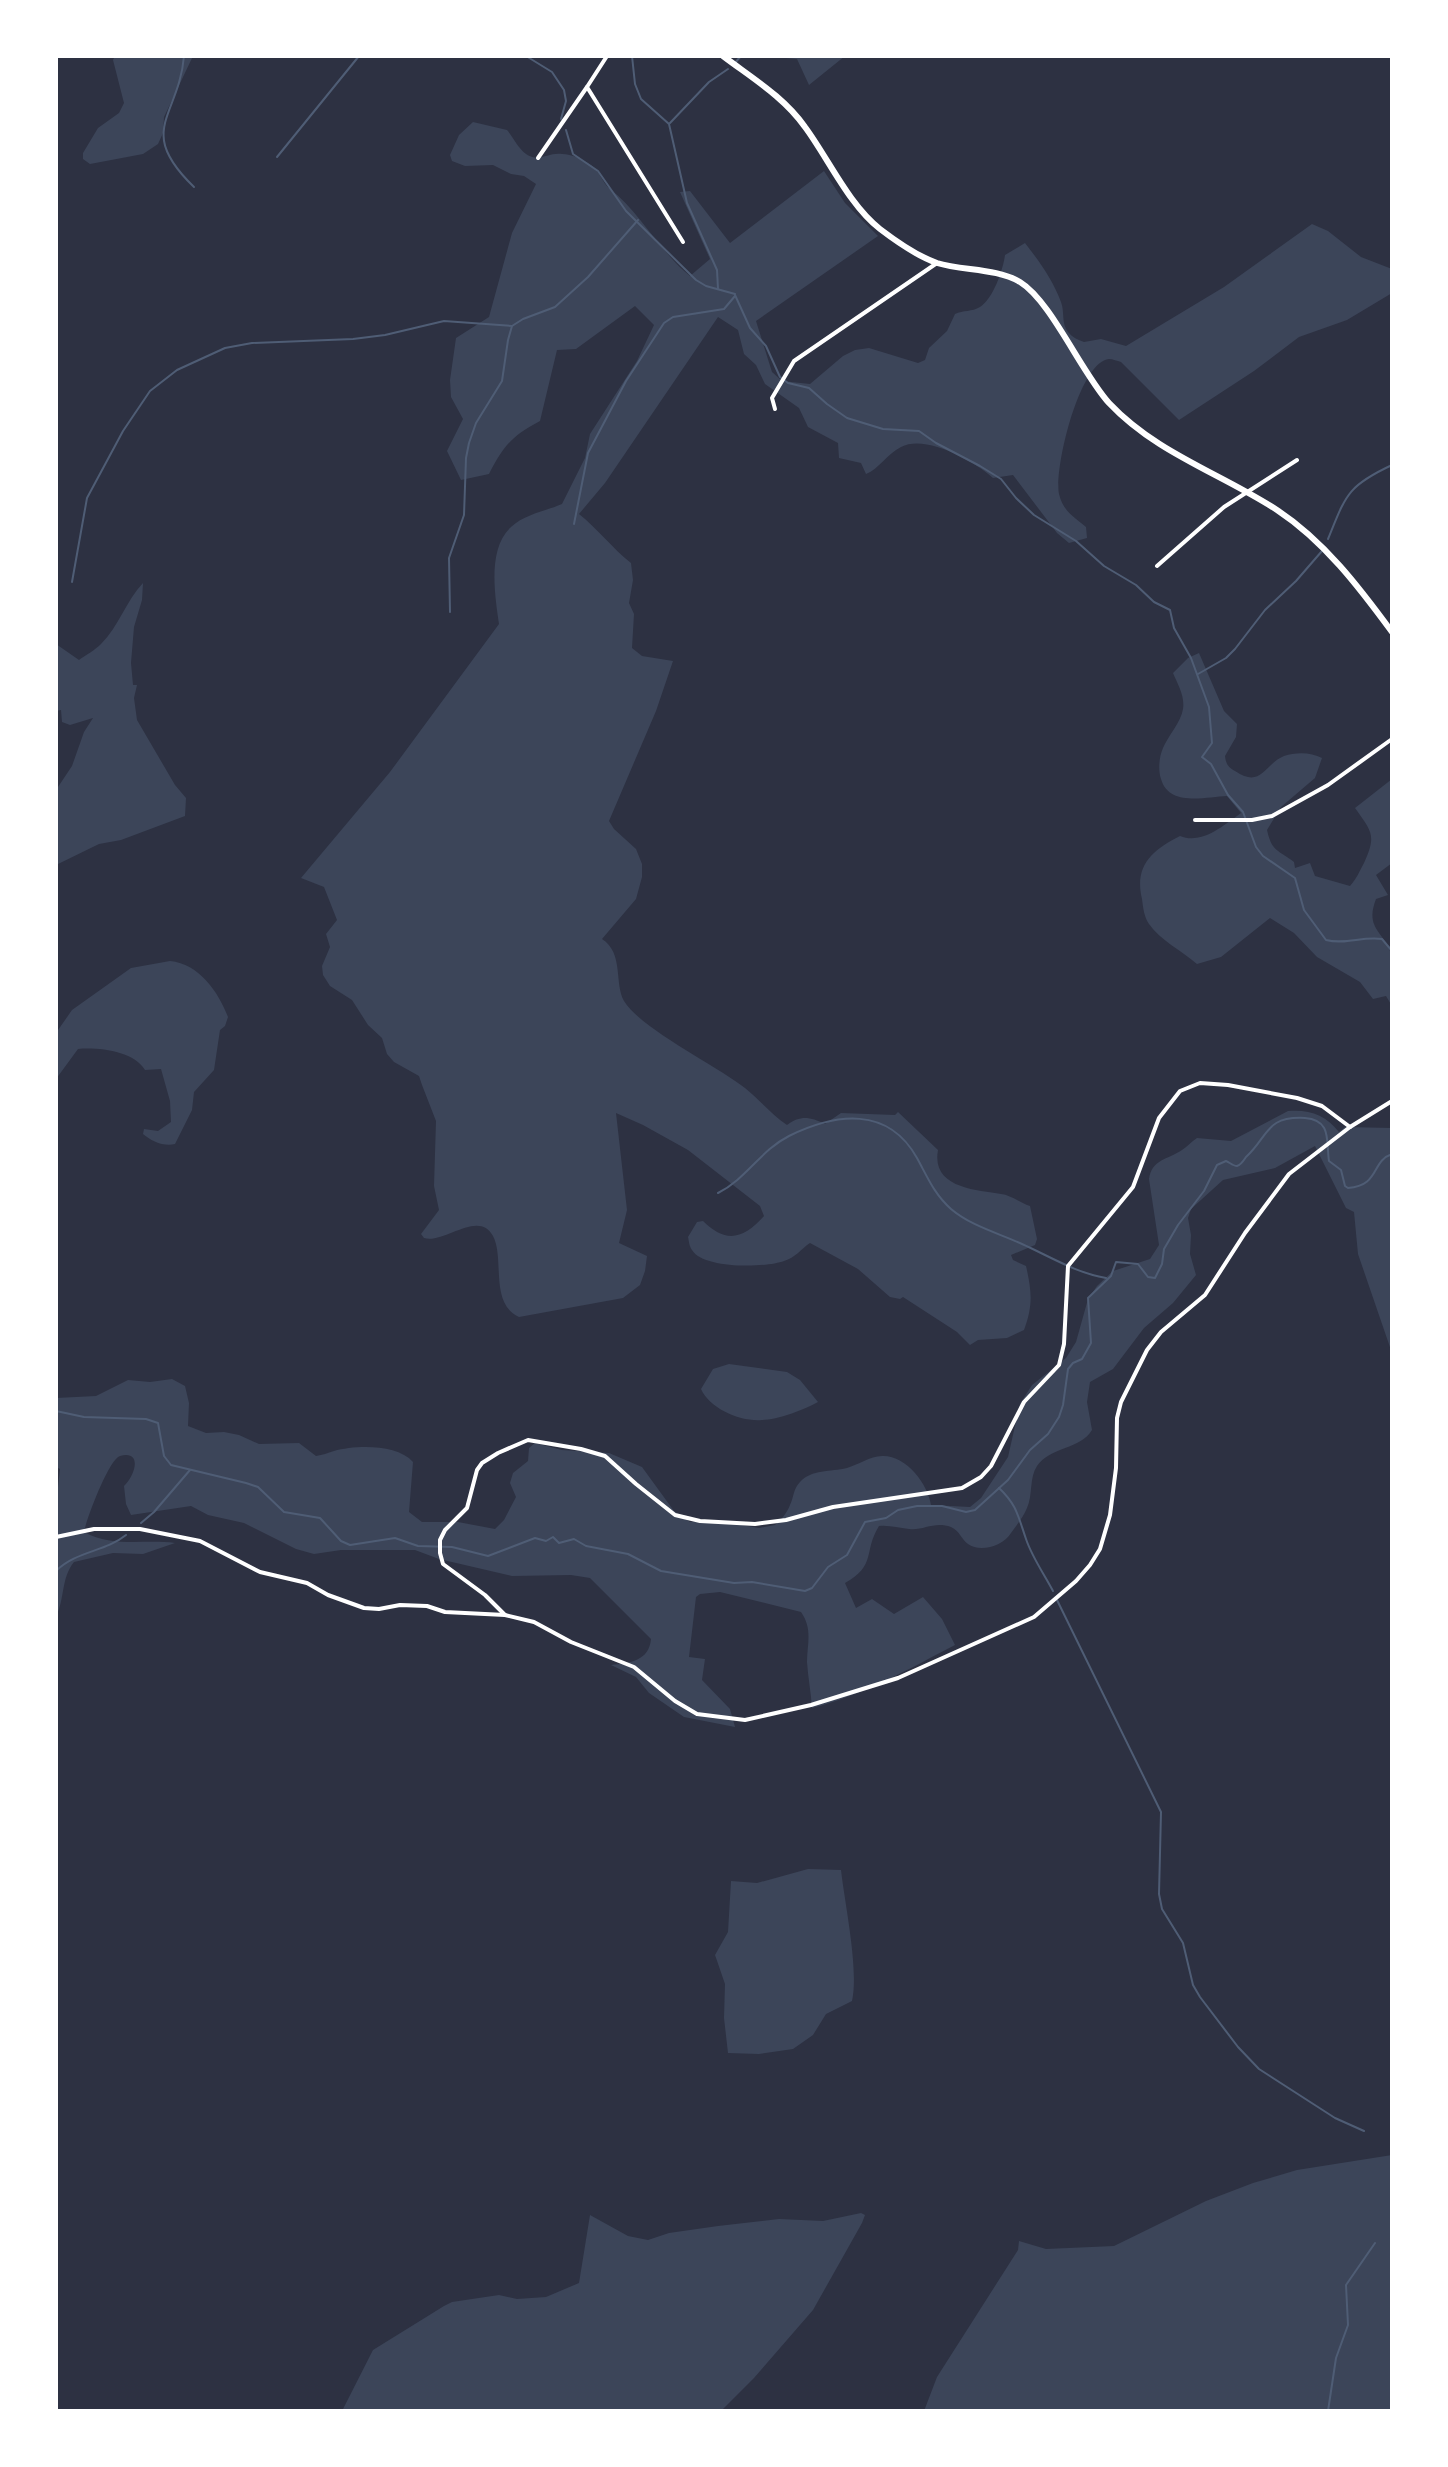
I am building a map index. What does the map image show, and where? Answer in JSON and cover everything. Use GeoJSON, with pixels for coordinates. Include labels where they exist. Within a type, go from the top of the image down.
{"type":"FeatureCollection","features":[{"type":"Feature","properties":{"kind":"street"},"geometry":{"type":"LineString","coordinates":[[538,158],[607,56]]}},
{"type":"Feature","properties":{"kind":"street"},"geometry":{"type":"LineString","coordinates":[[723,56],[779,98],[805,127],[834,174],[877,227],[910,250],[937,263],[1018,281],[1036,297],[1089,376],[1123,416],[1156,444],[1247,492],[1278,511],[1317,542],[1335,559],[1392,632]]}},
{"type":"Feature","properties":{"kind":"street"},"geometry":{"type":"LineString","coordinates":[[587,87],[683,242]]}},
{"type":"Feature","properties":{"kind":"street"},"geometry":{"type":"LineString","coordinates":[[775,409],[772,398],[794,361],[937,263]]}},
{"type":"Feature","properties":{"kind":"street"},"geometry":{"type":"LineString","coordinates":[[1157,566],[1213,516],[1297,460]]}},
{"type":"Feature","properties":{"kind":"street"},"geometry":{"type":"LineString","coordinates":[[1195,820],[1242,821],[1272,816],[1328,785],[1392,739]]}},
{"type":"Feature","properties":{"kind":"street"},"geometry":{"type":"LineString","coordinates":[[505,1615],[485,1595],[443,1564],[440,1553],[440,1540],[445,1530],[467,1508],[477,1470],[498,1453],[528,1440],[605,1456],[675,1515],[700,1521],[755,1524],[786,1520],[833,1507],[962,1488],[981,1477],[991,1466],[1024,1402],[1059,1365],[1064,1344],[1068,1266],[1133,1187],[1159,1118],[1180,1091],[1200,1083],[1297,1098],[1322,1106],[1350,1127]]}},
{"type":"Feature","properties":{"kind":"street"},"geometry":{"type":"LineString","coordinates":[[56,1537],[94,1529],[140,1529],[200,1541],[260,1572],[307,1583],[328,1595],[364,1608],[427,1606],[445,1612],[505,1615],[534,1622],[571,1642],[634,1667],[675,1701],[697,1714],[745,1720],[811,1705],[898,1678],[1034,1617],[1076,1581],[1100,1549],[1106,1533],[1113,1494],[1117,1418],[1130,1382],[1147,1350],[1161,1332],[1205,1295],[1245,1233],[1289,1174],[1350,1127],[1392,1101]]}},
{"type":"Feature","properties":{"kind":"shaded area"},"geometry":{"type":"Polygon","coordinates":[[[115,56],[193,56],[164,117],[163,133],[158,144],[143,154],[90,164],[83,159],[83,153],[98,128],[119,113],[124,103],[113,60],[115,56]]]}},
{"type":"Feature","properties":{"kind":"shaded area"},"geometry":{"type":"Polygon","coordinates":[[[764,56],[845,56],[809,85],[797,59],[764,56]]]}},
{"type":"Feature","properties":{"kind":"shaded area"},"geometry":{"type":"Polygon","coordinates":[[[473,122],[507,130],[520,149],[531,157],[566,154],[591,165],[690,276],[710,259],[680,192],[690,191],[730,243],[824,171],[845,203],[878,236],[756,321],[772,372],[782,381],[810,384],[843,356],[855,350],[869,348],[918,363],[925,360],[929,348],[947,331],[955,314],[977,309],[985,303],[997,284],[1005,255],[1025,243],[1054,286],[1070,334],[1084,342],[1101,339],[1126,346],[1224,287],[1312,224],[1328,231],[1361,257],[1392,269],[1392,293],[1347,320],[1299,337],[1179,420],[1121,362],[1109,359],[1098,365],[1088,378],[1071,418],[1058,481],[1063,505],[1086,527],[1087,538],[1069,543],[1057,533],[1013,475],[993,478],[949,451],[911,444],[891,453],[866,474],[861,463],[839,458],[838,443],[808,427],[799,408],[765,384],[756,365],[744,354],[738,330],[718,317],[605,483],[579,514],[631,563],[633,580],[629,603],[634,614],[632,648],[642,656],[673,661],[656,711],[609,821],[636,849],[642,864],[636,899],[602,939],[609,945],[616,960],[624,1001],[646,1023],[745,1088],[787,1125],[806,1118],[825,1124],[841,1113],[895,1115],[898,1112],[938,1150],[941,1172],[948,1180],[968,1188],[1005,1195],[1030,1206],[1037,1239],[1035,1245],[1011,1255],[1013,1260],[1026,1266],[1030,1291],[1029,1314],[1024,1330],[1007,1338],[978,1340],[970,1345],[957,1332],[903,1297],[890,1297],[858,1269],[810,1243],[788,1260],[763,1265],[721,1264],[698,1256],[691,1248],[688,1237],[697,1222],[703,1221],[719,1233],[734,1236],[749,1230],[764,1216],[760,1206],[688,1150],[616,1113],[627,1210],[619,1243],[647,1256],[640,1285],[623,1298],[519,1317],[504,1302],[496,1246],[487,1229],[470,1226],[432,1239],[424,1238],[421,1234],[439,1210],[434,1186],[436,1121],[419,1076],[394,1062],[387,1054],[382,1038],[368,1025],[352,1000],[330,986],[323,975],[322,966],[330,947],[326,934],[337,920],[324,887],[301,878],[390,772],[499,624],[494,573],[503,536],[523,519],[562,504],[585,458],[590,434],[637,361],[654,325],[635,306],[576,349],[557,350],[540,421],[510,442],[489,474],[461,480],[447,451],[463,419],[451,397],[450,380],[456,338],[489,317],[512,233],[536,184],[524,176],[511,174],[493,165],[465,166],[452,161],[450,155],[459,135],[473,122]]]}},
{"type":"Feature","properties":{"kind":"shaded area"},"geometry":{"type":"Polygon","coordinates":[[[143,583],[131,663],[133,685],[137,685],[134,698],[137,720],[186,798],[185,816],[121,840],[99,844],[56,865],[56,790],[72,766],[84,732],[93,718],[70,725],[62,722],[61,710],[56,711],[56,644],[79,660],[107,637],[143,583]]]}},
{"type":"Feature","properties":{"kind":"shaded area"},"geometry":{"type":"Polygon","coordinates":[[[1199,653],[1224,711],[1237,724],[1236,737],[1225,756],[1231,768],[1251,777],[1262,773],[1284,756],[1298,753],[1322,758],[1315,778],[1281,807],[1267,830],[1273,846],[1294,862],[1295,868],[1310,863],[1315,876],[1350,886],[1364,863],[1371,840],[1369,829],[1355,808],[1392,779],[1392,863],[1376,875],[1388,895],[1376,899],[1372,916],[1392,958],[1392,1006],[1386,996],[1373,999],[1360,982],[1317,957],[1294,933],[1270,918],[1221,957],[1197,964],[1159,935],[1147,921],[1141,877],[1143,868],[1154,853],[1180,836],[1204,836],[1241,813],[1227,796],[1189,798],[1172,794],[1165,788],[1160,775],[1159,764],[1165,743],[1183,709],[1182,695],[1173,673],[1188,658],[1199,653]]]}},
{"type":"Feature","properties":{"kind":"shaded area"},"geometry":{"type":"Polygon","coordinates":[[[170,961],[190,967],[206,980],[228,1017],[220,1030],[214,1070],[194,1092],[192,1110],[175,1144],[166,1145],[143,1134],[144,1129],[158,1131],[171,1122],[170,1101],[161,1069],[145,1070],[124,1054],[78,1049],[56,1079],[56,1033],[72,1010],[131,968],[170,961]]]}},
{"type":"Feature","properties":{"kind":"shaded area"},"geometry":{"type":"Polygon","coordinates":[[[1288,1111],[1316,1114],[1339,1132],[1345,1127],[1392,1128],[1392,1353],[1358,1254],[1354,1212],[1346,1208],[1315,1146],[1275,1168],[1223,1180],[1191,1209],[1188,1218],[1190,1254],[1196,1275],[1173,1303],[1144,1328],[1113,1369],[1090,1382],[1087,1402],[1092,1430],[1081,1441],[1050,1455],[1037,1466],[1027,1508],[1007,1538],[991,1547],[979,1548],[968,1544],[954,1529],[945,1525],[914,1529],[879,1526],[866,1564],[845,1583],[856,1608],[872,1599],[894,1614],[923,1597],[942,1619],[955,1645],[868,1689],[812,1708],[807,1662],[808,1631],[801,1612],[720,1592],[700,1594],[696,1597],[689,1657],[705,1659],[702,1680],[730,1709],[735,1727],[684,1717],[649,1693],[636,1677],[611,1665],[631,1662],[642,1656],[647,1652],[651,1639],[590,1578],[571,1575],[512,1576],[439,1559],[415,1550],[341,1550],[314,1554],[296,1549],[244,1523],[208,1515],[191,1506],[131,1515],[124,1486],[135,1465],[132,1457],[127,1455],[120,1456],[110,1467],[93,1503],[84,1532],[106,1540],[175,1543],[143,1554],[113,1553],[74,1562],[67,1575],[56,1617],[56,1505],[60,1469],[56,1467],[56,1398],[96,1396],[128,1380],[150,1382],[172,1379],[185,1386],[189,1403],[188,1426],[206,1433],[239,1435],[259,1444],[299,1443],[316,1456],[364,1447],[387,1449],[406,1456],[413,1462],[409,1512],[422,1522],[458,1522],[495,1529],[504,1520],[516,1497],[510,1483],[513,1473],[528,1461],[529,1448],[535,1443],[562,1450],[609,1453],[642,1467],[674,1511],[690,1522],[717,1521],[759,1528],[775,1525],[786,1514],[796,1487],[805,1478],[882,1456],[899,1460],[914,1472],[921,1480],[931,1505],[970,1507],[981,1498],[1008,1457],[1020,1404],[1032,1385],[1066,1358],[1076,1342],[1088,1299],[1097,1286],[1113,1271],[1150,1259],[1159,1245],[1149,1179],[1153,1167],[1197,1138],[1231,1141],[1288,1111]]]}},
{"type":"Feature","properties":{"kind":"shaded area"},"geometry":{"type":"Polygon","coordinates":[[[729,1364],[787,1372],[800,1380],[818,1402],[768,1420],[745,1419],[727,1413],[711,1403],[701,1389],[713,1369],[729,1364]]]}},
{"type":"Feature","properties":{"kind":"shaded area"},"geometry":{"type":"Polygon","coordinates":[[[808,1869],[841,1870],[853,1955],[852,2001],[826,2014],[813,2035],[793,2049],[759,2054],[728,2053],[724,2018],[725,1984],[715,1955],[728,1932],[731,1881],[757,1883],[808,1869]]]}},
{"type":"Feature","properties":{"kind":"shaded area"},"geometry":{"type":"Polygon","coordinates":[[[1392,2155],[1392,2411],[924,2411],[937,2377],[1018,2250],[1019,2241],[1046,2249],[1114,2246],[1206,2201],[1253,2183],[1297,2170],[1392,2155]]]}},
{"type":"Feature","properties":{"kind":"shaded area"},"geometry":{"type":"Polygon","coordinates":[[[861,2213],[865,2215],[862,2223],[813,2310],[721,2411],[342,2411],[373,2350],[444,2306],[499,2295],[517,2299],[546,2297],[579,2283],[590,2215],[628,2236],[648,2240],[669,2233],[718,2226],[779,2219],[823,2221],[861,2213]]]}},
{"type":"Feature","properties":{"kind":"waterway"},"geometry":{"type":"LineString","coordinates":[[184,56],[164,137],[176,168],[194,187]]}},
{"type":"Feature","properties":{"kind":"waterway"},"geometry":{"type":"LineString","coordinates":[[277,157],[359,56]]}},
{"type":"Feature","properties":{"kind":"waterway"},"geometry":{"type":"LineString","coordinates":[[526,56],[552,72],[564,90],[566,101],[561,119]]}},
{"type":"Feature","properties":{"kind":"waterway"},"geometry":{"type":"LineString","coordinates":[[632,56],[635,84],[641,99],[669,124],[687,203],[717,270],[718,289]]}},
{"type":"Feature","properties":{"kind":"waterway"},"geometry":{"type":"LineString","coordinates":[[734,64],[741,56]]}},
{"type":"Feature","properties":{"kind":"waterway"},"geometry":{"type":"LineString","coordinates":[[670,123],[709,82],[728,69]]}},
{"type":"Feature","properties":{"kind":"waterway"},"geometry":{"type":"LineString","coordinates":[[566,130],[573,154],[598,171],[626,211],[696,280],[735,294]]}},
{"type":"Feature","properties":{"kind":"waterway"},"geometry":{"type":"LineString","coordinates":[[450,612],[449,558],[464,515],[469,443],[476,423],[502,381],[512,326],[555,307],[588,277],[638,220]]}},
{"type":"Feature","properties":{"kind":"waterway"},"geometry":{"type":"LineString","coordinates":[[735,295],[750,328],[766,346],[780,377],[788,383],[809,388],[847,418],[883,429],[919,431],[980,466],[1001,479],[1034,515],[1076,541],[1104,566],[1170,610],[1174,628],[1191,658],[1209,707],[1212,743],[1202,757],[1211,764],[1228,795],[1243,812],[1256,847],[1263,856],[1295,878],[1304,910],[1326,940],[1382,939],[1392,951]]}},
{"type":"Feature","properties":{"kind":"waterway"},"geometry":{"type":"LineString","coordinates":[[574,524],[588,453],[626,381],[664,323],[673,317],[724,309],[735,296]]}},
{"type":"Feature","properties":{"kind":"waterway"},"geometry":{"type":"LineString","coordinates":[[72,582],[87,498],[123,431],[150,391],[177,370],[225,348],[252,343],[353,339],[444,321],[512,326]]}},
{"type":"Feature","properties":{"kind":"waterway"},"geometry":{"type":"LineString","coordinates":[[1328,539],[1350,493],[1366,479],[1392,465]]}},
{"type":"Feature","properties":{"kind":"waterway"},"geometry":{"type":"LineString","coordinates":[[1198,674],[1226,658],[1265,610],[1322,551]]}},
{"type":"Feature","properties":{"kind":"waterway"},"geometry":{"type":"LineString","coordinates":[[56,1411],[84,1417],[146,1419],[158,1423],[164,1456],[171,1465],[258,1487],[284,1512],[320,1518],[341,1541],[350,1545],[395,1538],[418,1546],[452,1547],[488,1556],[535,1538],[546,1541],[553,1537],[559,1543],[574,1539],[586,1546],[628,1554],[661,1571],[805,1591],[812,1588],[828,1567],[847,1555],[865,1522],[917,1506],[942,1506],[966,1512],[975,1510],[1008,1480],[1059,1417],[1068,1369],[1082,1359],[1091,1343],[1088,1298],[1111,1276],[1116,1262],[1138,1264],[1148,1277],[1155,1278],[1162,1264],[1164,1249],[1204,1191],[1217,1165],[1226,1161],[1238,1165],[1269,1129],[1282,1120],[1292,1118],[1314,1120],[1324,1127],[1329,1161],[1341,1170],[1348,1188],[1365,1183],[1385,1157],[1392,1154]]}},
{"type":"Feature","properties":{"kind":"waterway"},"geometry":{"type":"LineString","coordinates":[[718,1193],[789,1136],[825,1122],[843,1119],[876,1122],[905,1141],[931,1185],[959,1215],[1073,1268],[1106,1278]]}},
{"type":"Feature","properties":{"kind":"waterway"},"geometry":{"type":"LineString","coordinates":[[141,1523],[190,1470]]}},
{"type":"Feature","properties":{"kind":"waterway"},"geometry":{"type":"LineString","coordinates":[[999,1488],[1019,1517],[1031,1552],[1053,1591]]}},
{"type":"Feature","properties":{"kind":"waterway"},"geometry":{"type":"LineString","coordinates":[[56,1571],[72,1559],[126,1535]]}},
{"type":"Feature","properties":{"kind":"waterway"},"geometry":{"type":"LineString","coordinates":[[1057,1600],[1161,1812],[1159,1894],[1162,1909],[1183,1943],[1193,1985],[1238,2047],[1259,2069],[1335,2118],[1364,2131]]}},
{"type":"Feature","properties":{"kind":"waterway"},"geometry":{"type":"LineString","coordinates":[[1328,2411],[1336,2358],[1348,2325],[1346,2285],[1375,2243]]}}]}
